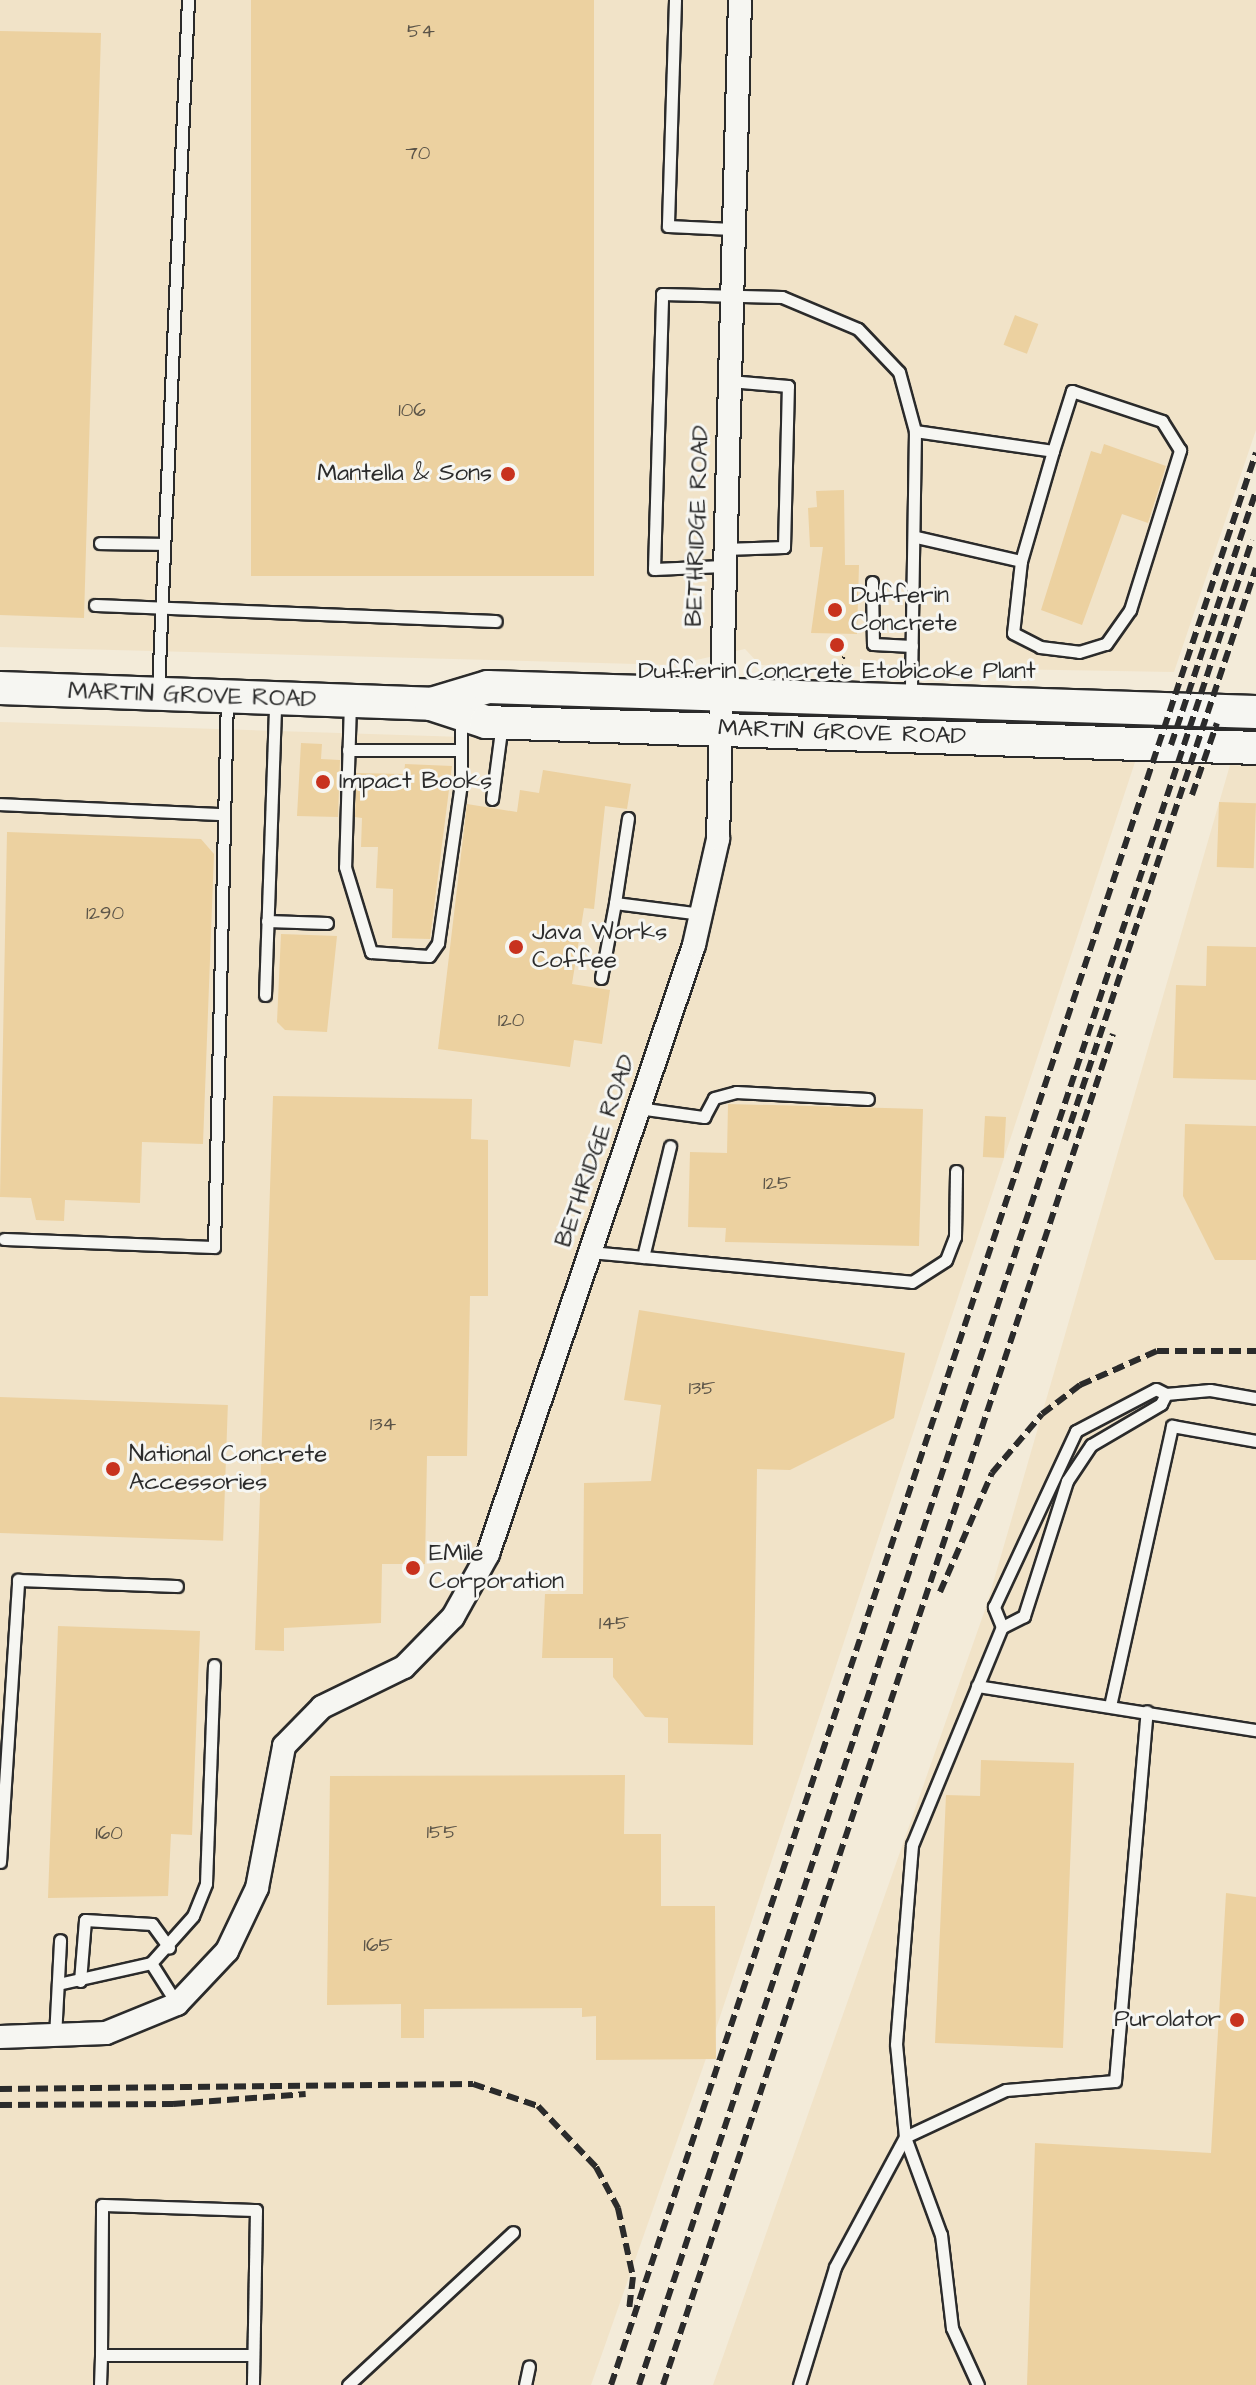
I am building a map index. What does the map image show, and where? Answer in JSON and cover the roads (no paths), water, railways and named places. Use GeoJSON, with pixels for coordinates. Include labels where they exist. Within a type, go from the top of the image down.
{"type":"FeatureCollection","features":[{"type":"Feature","properties":{"kind":"main road","name":"MARTIN GROVE ROAD"},"geometry":{"type":"LineString","coordinates":[[446,709],[488,687],[1256,712]]}},
{"type":"Feature","properties":{"kind":"main road","name":"MARTIN GROVE ROAD"},"geometry":{"type":"LineString","coordinates":[[0,688],[350,702],[446,709],[502,723],[1256,748]]}},
{"type":"Feature","properties":{"kind":"street","name":"BETHRIDGE ROAD"},"geometry":{"type":"LineString","coordinates":[[0,2037],[55,2038],[106,2033],[177,2004],[227,1951],[257,1888],[284,1746],[322,1707],[404,1667],[453,1617],[488,1554],[701,914],[718,839],[740,0]]}},
{"type":"Feature","properties":{"kind":"lane"},"geometry":{"type":"LineString","coordinates":[[157,694],[188,0]]}},
{"type":"Feature","properties":{"kind":"lane"},"geometry":{"type":"LineString","coordinates":[[675,0],[668,226],[732,229]]}},
{"type":"Feature","properties":{"kind":"lane"},"geometry":{"type":"LineString","coordinates":[[729,381],[788,386],[784,547],[654,569],[662,294],[730,292],[782,297],[858,329],[899,372],[915,431],[916,537],[911,700]]}},
{"type":"Feature","properties":{"kind":"lane"},"geometry":{"type":"LineString","coordinates":[[1072,391],[1162,421],[1180,450],[1130,610],[1106,644],[1079,652],[1040,647],[1013,633],[1021,561],[1072,391]]}},
{"type":"Feature","properties":{"kind":"lane"},"geometry":{"type":"LineString","coordinates":[[915,431],[1053,451]]}},
{"type":"Feature","properties":{"kind":"lane"},"geometry":{"type":"LineString","coordinates":[[916,537],[1021,561]]}},
{"type":"Feature","properties":{"kind":"lane"},"geometry":{"type":"LineString","coordinates":[[100,543],[164,544]]}},
{"type":"Feature","properties":{"kind":"lane"},"geometry":{"type":"LineString","coordinates":[[872,582],[873,644],[912,646]]}},
{"type":"Feature","properties":{"kind":"lane"},"geometry":{"type":"LineString","coordinates":[[95,605],[496,621]]}},
{"type":"Feature","properties":{"kind":"lane"},"geometry":{"type":"LineString","coordinates":[[4,1239],[214,1247],[227,696]]}},
{"type":"Feature","properties":{"kind":"lane"},"geometry":{"type":"LineString","coordinates":[[265,995],[275,698]]}},
{"type":"Feature","properties":{"kind":"lane"},"geometry":{"type":"LineString","coordinates":[[350,702],[345,867],[371,952],[429,956],[438,943],[461,750],[446,709]]}},
{"type":"Feature","properties":{"kind":"lane"},"geometry":{"type":"LineString","coordinates":[[492,799],[502,723]]}},
{"type":"Feature","properties":{"kind":"lane"},"geometry":{"type":"LineString","coordinates":[[348,750],[461,750]]}},
{"type":"Feature","properties":{"kind":"lane"},"geometry":{"type":"LineString","coordinates":[[0,804],[224,814]]}},
{"type":"Feature","properties":{"kind":"lane"},"geometry":{"type":"LineString","coordinates":[[601,978],[628,818]]}},
{"type":"Feature","properties":{"kind":"lane"},"geometry":{"type":"LineString","coordinates":[[615,903],[701,914]]}},
{"type":"Feature","properties":{"kind":"lane"},"geometry":{"type":"LineString","coordinates":[[267,921],[327,923]]}},
{"type":"Feature","properties":{"kind":"lane"},"geometry":{"type":"LineString","coordinates":[[638,1108],[704,1117],[714,1098],[736,1092],[868,1099]]}},
{"type":"Feature","properties":{"kind":"lane"},"geometry":{"type":"LineString","coordinates":[[643,1257],[670,1146]]}},
{"type":"Feature","properties":{"kind":"lane"},"geometry":{"type":"LineString","coordinates":[[590,1252],[912,1282],[946,1260],[955,1237],[956,1171]]}},
{"type":"Feature","properties":{"kind":"lane"},"geometry":{"type":"LineString","coordinates":[[1002,1627],[994,1607],[1076,1431],[1120,1402],[1156,1389],[1166,1394]]}},
{"type":"Feature","properties":{"kind":"lane"},"geometry":{"type":"LineString","coordinates":[[978,2385],[952,2328],[941,2235],[905,2137],[896,2044],[912,1845],[1002,1627],[1024,1616],[1067,1481],[1091,1445],[1166,1394],[1210,1390],[1256,1398]]}},
{"type":"Feature","properties":{"kind":"lane"},"geometry":{"type":"LineString","coordinates":[[1110,1706],[1172,1426],[1256,1441]]}},
{"type":"Feature","properties":{"kind":"lane"},"geometry":{"type":"LineString","coordinates":[[0,1862],[18,1580],[177,1586]]}},
{"type":"Feature","properties":{"kind":"lane"},"geometry":{"type":"LineString","coordinates":[[58,1984],[151,1963],[169,1947],[206,1883],[214,1665]]}},
{"type":"Feature","properties":{"kind":"lane"},"geometry":{"type":"LineString","coordinates":[[977,1686],[1256,1730]]}},
{"type":"Feature","properties":{"kind":"lane"},"geometry":{"type":"LineString","coordinates":[[799,2385],[835,2267],[905,2137],[1006,2090],[1115,2081],[1147,1711]]}},
{"type":"Feature","properties":{"kind":"lane"},"geometry":{"type":"LineString","coordinates":[[80,1981],[85,1920],[152,1924],[169,1947]]}},
{"type":"Feature","properties":{"kind":"lane"},"geometry":{"type":"LineString","coordinates":[[55,2038],[60,1940]]}},
{"type":"Feature","properties":{"kind":"lane"},"geometry":{"type":"LineString","coordinates":[[151,1963],[177,2004]]}},
{"type":"Feature","properties":{"kind":"lane"},"geometry":{"type":"LineString","coordinates":[[100,2385],[102,2205],[256,2210],[253,2385]]}},
{"type":"Feature","properties":{"kind":"lane"},"geometry":{"type":"LineString","coordinates":[[348,2385],[513,2232]]}},
{"type":"Feature","properties":{"kind":"lane"},"geometry":{"type":"LineString","coordinates":[[101,2355],[253,2355]]}},
{"type":"Feature","properties":{"kind":"lane"},"geometry":{"type":"LineString","coordinates":[[525,2385],[529,2366]]}},
{"type":"Feature","properties":{"kind":"railway"},"geometry":{"type":"LineString","coordinates":[[611,2385],[1256,453]]}},
{"type":"Feature","properties":{"kind":"railway"},"geometry":{"type":"LineString","coordinates":[[1171,745],[1256,491]]}},
{"type":"Feature","properties":{"kind":"railway"},"geometry":{"type":"LineString","coordinates":[[639,2385],[1252,540]]}},
{"type":"Feature","properties":{"kind":"railway"},"geometry":{"type":"LineString","coordinates":[[1065,1140],[1256,568]]}},
{"type":"Feature","properties":{"kind":"railway"},"geometry":{"type":"LineString","coordinates":[[1192,795],[1217,723]]}},
{"type":"Feature","properties":{"kind":"railway"},"geometry":{"type":"LineString","coordinates":[[663,2385],[1113,1034]]}},
{"type":"Feature","properties":{"kind":"railway"},"geometry":{"type":"LineString","coordinates":[[940,1592],[992,1473],[1042,1414],[1080,1385],[1157,1351],[1256,1351]]}},
{"type":"Feature","properties":{"kind":"railway"},"geometry":{"type":"LineString","coordinates":[[0,2089],[473,2084],[538,2106],[596,2167],[618,2208],[633,2277],[629,2308]]}},
{"type":"Feature","properties":{"kind":"railway"},"geometry":{"type":"LineString","coordinates":[[0,2105],[173,2104],[306,2094]]}},
{"type":"Feature","properties":{"kind":"place","name":"Mantella & Sons"},"geometry":{"type":"Point","coordinates":[508,474]}},
{"type":"Feature","properties":{"kind":"place","name":"Dufferin Concrete"},"geometry":{"type":"Point","coordinates":[835,610]}},
{"type":"Feature","properties":{"kind":"place","name":"Dufferin Concrete Etobicoke Plant"},"geometry":{"type":"Point","coordinates":[837,645]}},
{"type":"Feature","properties":{"kind":"place","name":"Impact Books"},"geometry":{"type":"Point","coordinates":[323,782]}},
{"type":"Feature","properties":{"kind":"place","name":"Java Works Coffee"},"geometry":{"type":"Point","coordinates":[516,947]}},
{"type":"Feature","properties":{"kind":"place","name":"National Concrete Accessories"},"geometry":{"type":"Point","coordinates":[113,1469]}},
{"type":"Feature","properties":{"kind":"place","name":"EMile Corporation"},"geometry":{"type":"Point","coordinates":[413,1568]}},
{"type":"Feature","properties":{"kind":"place","name":"Purolator"},"geometry":{"type":"Point","coordinates":[1237,2020]}}]}
